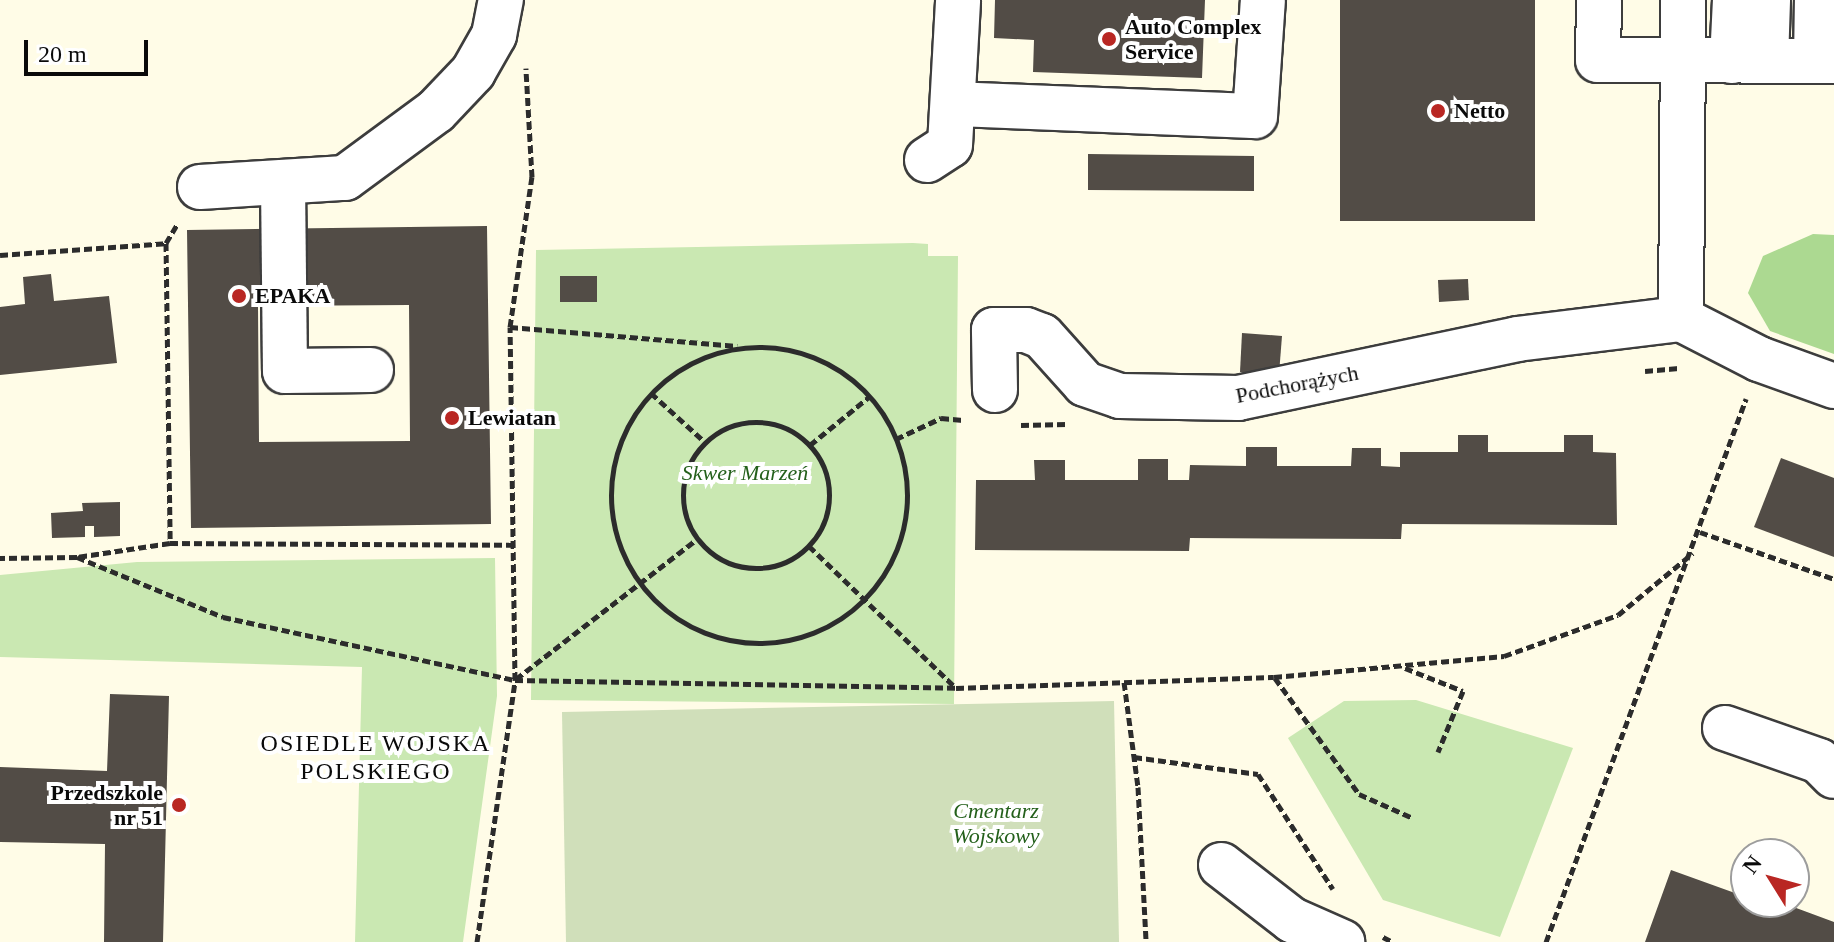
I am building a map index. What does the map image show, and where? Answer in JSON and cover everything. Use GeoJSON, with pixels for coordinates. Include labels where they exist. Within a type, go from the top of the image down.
{"type":"FeatureCollection","features":[{"type":"Feature","properties":{"kind":"street"},"geometry":{"type":"LineString","coordinates":[[200,187],[345,178],[436,111],[487,48],[501,0]]}},
{"type":"Feature","properties":{"kind":"street"},"geometry":{"type":"LineString","coordinates":[[927,160],[950,145],[955,104],[958,0]]}},
{"type":"Feature","properties":{"kind":"street"},"geometry":{"type":"LineString","coordinates":[[955,104],[1255,116],[1263,0]]}},
{"type":"Feature","properties":{"kind":"street"},"geometry":{"type":"LineString","coordinates":[[1599,0],[1598,60],[1825,61],[1817,0]]}},
{"type":"Feature","properties":{"kind":"street"},"geometry":{"type":"LineString","coordinates":[[1683,0],[1681,319],[1759,359],[1834,386]]}},
{"type":"Feature","properties":{"kind":"street"},"geometry":{"type":"LineString","coordinates":[[1735,0],[1749,61]]}},
{"type":"Feature","properties":{"kind":"street"},"geometry":{"type":"LineString","coordinates":[[1749,61],[1768,0]]}},
{"type":"Feature","properties":{"kind":"street"},"geometry":{"type":"LineString","coordinates":[[283,182],[285,371],[371,370]]}},
{"type":"Feature","properties":{"kind":"street","name":"Podchorążych"},"geometry":{"type":"LineString","coordinates":[[995,390],[994,330],[1026,330],[1042,336],[1085,384],[1120,396],[1238,398],[1517,339],[1681,319]]}},
{"type":"Feature","properties":{"kind":"street"},"geometry":{"type":"LineString","coordinates":[[1725,728],[1819,761],[1834,776]]}},
{"type":"Feature","properties":{"kind":"street"},"geometry":{"type":"LineString","coordinates":[[1221,865],[1292,920],[1359,938]]}},
{"type":"Feature","properties":{"kind":"path"},"geometry":{"type":"LineString","coordinates":[[477,942],[515,680],[510,327],[532,177],[526,59]]}},
{"type":"Feature","properties":{"kind":"path"},"geometry":{"type":"LineString","coordinates":[[0,255],[166,243],[170,543]]}},
{"type":"Feature","properties":{"kind":"path"},"geometry":{"type":"LineString","coordinates":[[510,327],[790,349],[834,366],[870,396],[896,439],[907,481],[904,524],[889,564],[864,599],[830,625],[804,635],[748,643],[707,635],[670,614],[640,585],[620,548],[614,521],[613,466],[627,426],[651,393],[688,365],[742,347]]}},
{"type":"Feature","properties":{"kind":"path"},"geometry":{"type":"LineString","coordinates":[[1546,942],[1693,553],[1759,359]]}},
{"type":"Feature","properties":{"kind":"path"},"geometry":{"type":"LineString","coordinates":[[651,393],[705,442]]}},
{"type":"Feature","properties":{"kind":"path"},"geometry":{"type":"LineString","coordinates":[[810,445],[870,396]]}},
{"type":"Feature","properties":{"kind":"path"},"geometry":{"type":"LineString","coordinates":[[747,422],[770,423],[810,445],[829,485],[825,518],[809,546],[788,562],[751,568],[715,557],[697,539],[682,500],[684,479],[705,442],[747,422]]}},
{"type":"Feature","properties":{"kind":"path"},"geometry":{"type":"LineString","coordinates":[[1700,532],[1834,579]]}},
{"type":"Feature","properties":{"kind":"path"},"geometry":{"type":"LineString","coordinates":[[515,680],[697,539]]}},
{"type":"Feature","properties":{"kind":"path"},"geometry":{"type":"LineString","coordinates":[[0,558],[77,557],[170,543],[513,545]]}},
{"type":"Feature","properties":{"kind":"path"},"geometry":{"type":"LineString","coordinates":[[809,546],[956,688]]}},
{"type":"Feature","properties":{"kind":"path"},"geometry":{"type":"LineString","coordinates":[[77,557],[223,617],[515,680],[956,688],[1274,677],[1404,668],[1504,656],[1618,615],[1693,553]]}},
{"type":"Feature","properties":{"kind":"path"},"geometry":{"type":"LineString","coordinates":[[1404,668],[1463,691],[1438,752]]}},
{"type":"Feature","properties":{"kind":"path"},"geometry":{"type":"LineString","coordinates":[[1274,677],[1359,794],[1413,818]]}},
{"type":"Feature","properties":{"kind":"path"},"geometry":{"type":"LineString","coordinates":[[1124,682],[1134,757],[1146,942]]}},
{"type":"Feature","properties":{"kind":"path"},"geometry":{"type":"LineString","coordinates":[[1134,757],[1258,774],[1340,898]]}},
{"type":"Feature","properties":{"kind":"path"},"geometry":{"type":"LineString","coordinates":[[1359,938],[1393,942]]}},
{"type":"Feature","properties":{"kind":"green space"},"geometry":{"type":"Polygon","coordinates":[[[1813,234],[1834,235],[1834,354],[1770,331],[1748,293],[1763,256],[1813,234]]]}},
{"type":"Feature","properties":{"kind":"green space","name":"Skwer Marzeń"},"geometry":{"type":"Polygon","coordinates":[[[928,244],[928,256],[958,256],[954,704],[531,700],[536,250],[928,244]]]}},
{"type":"Feature","properties":{"kind":"green space"},"geometry":{"type":"Polygon","coordinates":[[[495,558],[497,696],[463,942],[355,942],[362,667],[0,657],[0,575],[137,562],[495,558]]]}},
{"type":"Feature","properties":{"kind":"green space"},"geometry":{"type":"Polygon","coordinates":[[[1416,700],[1573,748],[1500,937],[1383,900],[1288,738],[1344,701],[1416,700]]]}},
{"type":"Feature","properties":{"kind":"green space","name":"Cmentarz Wojskowy"},"geometry":{"type":"Polygon","coordinates":[[[1114,701],[1119,942],[566,942],[562,712],[1114,701]]]}},
{"type":"Feature","properties":{"kind":"building","name":"Auto Complex Service"},"geometry":{"type":"Polygon","coordinates":[[[995,0],[1205,0],[1202,78],[1033,72],[1034,40],[994,38],[995,0]]]}},
{"type":"Feature","properties":{"kind":"building","name":"Netto"},"geometry":{"type":"Polygon","coordinates":[[[1340,0],[1535,0],[1535,221],[1340,221],[1340,0]]]}},
{"type":"Feature","properties":{"kind":"building"},"geometry":{"type":"Polygon","coordinates":[[[1088,154],[1254,156],[1254,191],[1088,190],[1088,154]]]}},
{"type":"Feature","properties":{"kind":"building"},"geometry":{"type":"Polygon","coordinates":[[[487,226],[491,524],[191,528],[187,230],[487,226]],[[409,305],[258,306],[259,442],[410,441],[409,305]]]}},
{"type":"Feature","properties":{"kind":"building"},"geometry":{"type":"Polygon","coordinates":[[[51,274],[54,301],[109,296],[117,363],[0,375],[0,307],[25,304],[23,277],[51,274]]]}},
{"type":"Feature","properties":{"kind":"building"},"geometry":{"type":"Polygon","coordinates":[[[560,276],[597,276],[597,302],[560,302],[560,276]]]}},
{"type":"Feature","properties":{"kind":"building"},"geometry":{"type":"Polygon","coordinates":[[[1468,279],[1469,300],[1439,302],[1438,280],[1468,279]]]}},
{"type":"Feature","properties":{"kind":"building"},"geometry":{"type":"Polygon","coordinates":[[[1242,333],[1282,336],[1279,374],[1240,372],[1242,333]]]}},
{"type":"Feature","properties":{"kind":"building"},"geometry":{"type":"Polygon","coordinates":[[[1458,435],[1488,435],[1488,452],[1564,452],[1564,435],[1593,435],[1593,452],[1616,453],[1617,525],[1402,524],[1401,539],[1190,538],[1189,551],[975,550],[976,480],[1035,480],[1034,460],[1065,460],[1065,480],[1138,480],[1138,459],[1168,459],[1168,480],[1189,480],[1190,465],[1246,466],[1246,447],[1277,447],[1277,466],[1351,466],[1352,448],[1381,448],[1381,466],[1400,467],[1400,452],[1458,452],[1458,435]]]}},
{"type":"Feature","properties":{"kind":"building"},"geometry":{"type":"Polygon","coordinates":[[[1781,458],[1834,478],[1834,557],[1754,527],[1781,458]]]}},
{"type":"Feature","properties":{"kind":"building"},"geometry":{"type":"Polygon","coordinates":[[[120,502],[120,536],[94,537],[94,526],[85,526],[85,537],[52,538],[51,513],[83,511],[82,503],[120,502]]]}},
{"type":"Feature","properties":{"kind":"building"},"geometry":{"type":"Polygon","coordinates":[[[110,694],[169,696],[163,942],[104,942],[105,844],[0,842],[0,767],[107,771],[110,694]]]}},
{"type":"Feature","properties":{"kind":"building"},"geometry":{"type":"Polygon","coordinates":[[[1671,870],[1730,891],[1730,918],[1810,918],[1810,913],[1834,922],[1834,942],[1645,942],[1671,870]]]}},
{"type":"Feature","properties":{"kind":"place","name":"Auto Complex Service"},"geometry":{"type":"Point","coordinates":[1109,39]}},
{"type":"Feature","properties":{"kind":"place","name":"Netto"},"geometry":{"type":"Point","coordinates":[1438,111]}},
{"type":"Feature","properties":{"kind":"place","name":"EPAKA"},"geometry":{"type":"Point","coordinates":[239,296]}},
{"type":"Feature","properties":{"kind":"place","name":"Lewiatan"},"geometry":{"type":"Point","coordinates":[452,418]}},
{"type":"Feature","properties":{"kind":"place","name":"Przedszkole nr 51"},"geometry":{"type":"Point","coordinates":[179,805]}},
{"type":"Feature","properties":{"kind":"district","name":"OSIEDLE WOJSKA POLSKIEGO"},"geometry":{"type":"Point","coordinates":[376,758]}}]}
